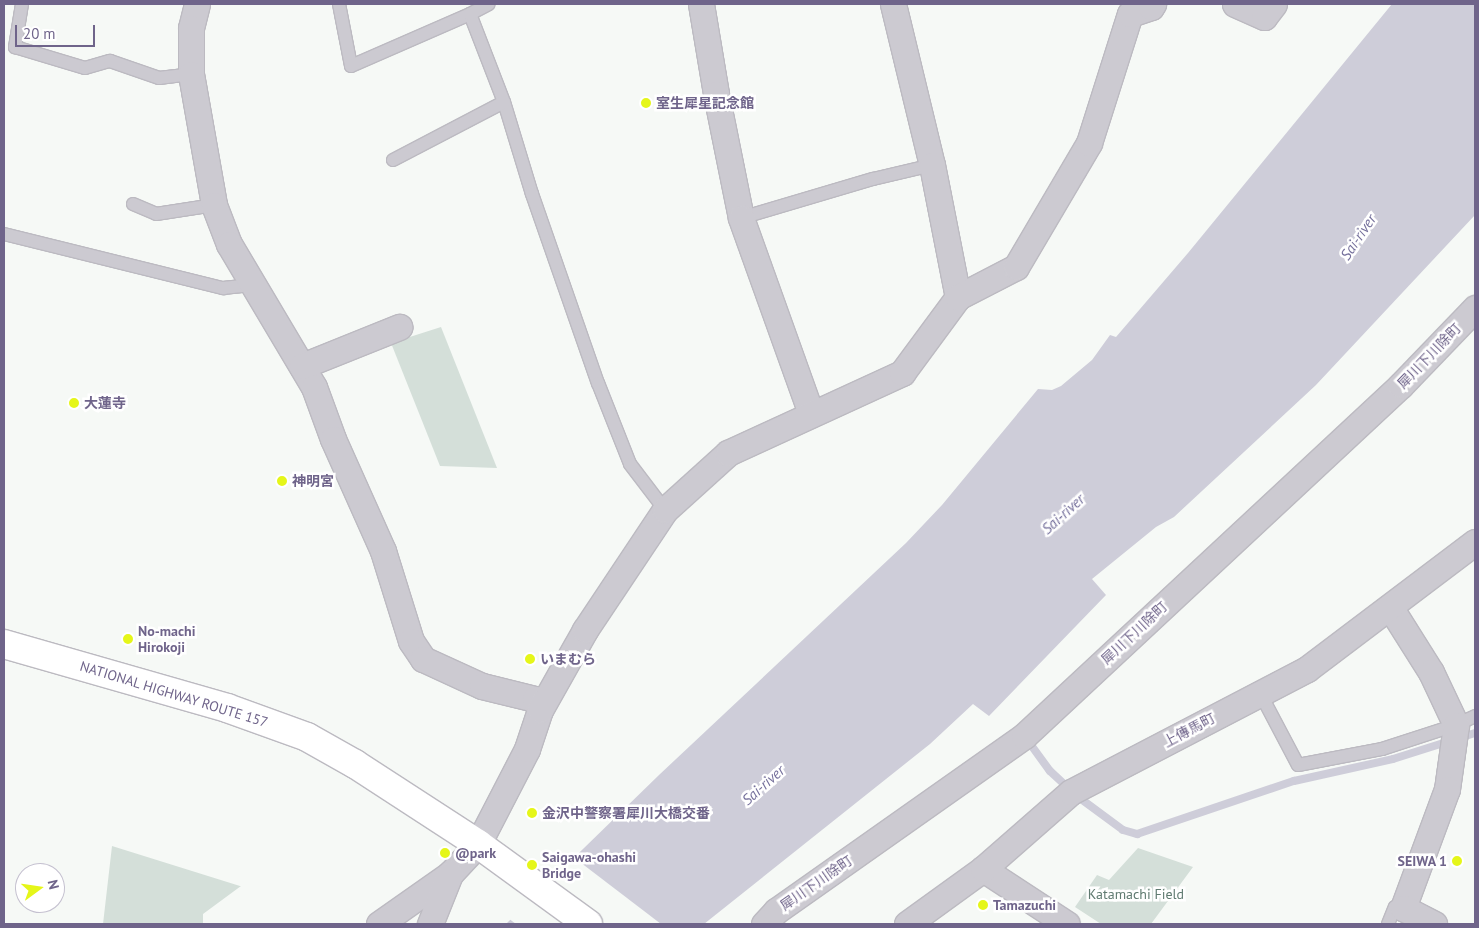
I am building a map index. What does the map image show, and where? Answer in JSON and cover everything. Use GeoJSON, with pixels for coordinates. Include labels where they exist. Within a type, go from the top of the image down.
{"type":"FeatureCollection","features":[{"type":"Feature","properties":{"kind":"highway","name":"NATIONAL HIGHWAY ROUTE 157"},"geometry":{"type":"LineString","coordinates":[[4,644],[227,708],[307,737],[355,764],[484,848],[588,924]]}},
{"type":"Feature","properties":{"kind":"street"},"geometry":{"type":"LineString","coordinates":[[197,4],[191,28],[191,74],[214,205],[229,244],[314,387],[333,439],[364,503],[383,551],[411,642],[423,660],[482,686],[535,699],[540,710]]}},
{"type":"Feature","properties":{"kind":"street"},"geometry":{"type":"LineString","coordinates":[[701,4],[716,94],[741,218],[811,413]]}},
{"type":"Feature","properties":{"kind":"street"},"geometry":{"type":"LineString","coordinates":[[893,4],[932,165],[958,297]]}},
{"type":"Feature","properties":{"kind":"street"},"geometry":{"type":"LineString","coordinates":[[379,924],[484,848],[527,749],[540,710],[585,630],[665,510],[728,453],[811,413],[902,373],[958,297],[1016,267],[1089,143],[1130,14],[1151,7],[1153,4]]}},
{"type":"Feature","properties":{"kind":"street"},"geometry":{"type":"LineString","coordinates":[[1235,4],[1264,17],[1274,4]]}},
{"type":"Feature","properties":{"kind":"street","name":"犀川下川除町"},"geometry":{"type":"LineString","coordinates":[[764,924],[776,910],[1024,736],[1400,385],[1475,308]]}},
{"type":"Feature","properties":{"kind":"street"},"geometry":{"type":"LineString","coordinates":[[302,366],[399,327]]}},
{"type":"Feature","properties":{"kind":"street","name":"上傳馬町"},"geometry":{"type":"LineString","coordinates":[[907,924],[983,869],[1071,792],[1307,669],[1475,542]]}},
{"type":"Feature","properties":{"kind":"street"},"geometry":{"type":"LineString","coordinates":[[1390,607],[1431,672],[1460,729],[1447,789],[1396,916],[1434,924]]}},
{"type":"Feature","properties":{"kind":"street"},"geometry":{"type":"LineString","coordinates":[[983,869],[1067,924]]}},
{"type":"Feature","properties":{"kind":"street"},"geometry":{"type":"LineString","coordinates":[[430,924],[450,874]]}},
{"type":"Feature","properties":{"kind":"lane"},"geometry":{"type":"LineString","coordinates":[[22,4],[15,47],[85,68],[110,61],[159,78],[191,74]]}},
{"type":"Feature","properties":{"kind":"lane"},"geometry":{"type":"LineString","coordinates":[[339,4],[351,66],[490,4]]}},
{"type":"Feature","properties":{"kind":"lane"},"geometry":{"type":"LineString","coordinates":[[470,14],[504,102],[532,194],[598,383],[630,464],[665,510]]}},
{"type":"Feature","properties":{"kind":"lane"},"geometry":{"type":"LineString","coordinates":[[393,160],[504,102]]}},
{"type":"Feature","properties":{"kind":"lane"},"geometry":{"type":"LineString","coordinates":[[741,218],[873,179],[932,165]]}},
{"type":"Feature","properties":{"kind":"lane"},"geometry":{"type":"LineString","coordinates":[[133,204],[156,214],[214,205]]}},
{"type":"Feature","properties":{"kind":"lane"},"geometry":{"type":"LineString","coordinates":[[4,234],[223,288],[254,285]]}},
{"type":"Feature","properties":{"kind":"lane"},"geometry":{"type":"LineString","coordinates":[[1260,693],[1298,765],[1382,749],[1460,729]]}},
{"type":"Feature","properties":{"kind":"green space"},"geometry":{"type":"Polygon","coordinates":[[[441,327],[497,468],[440,466],[391,343],[441,327]]]}},
{"type":"Feature","properties":{"kind":"green space"},"geometry":{"type":"Polygon","coordinates":[[[112,846],[241,886],[203,914],[203,924],[103,924],[112,846]]]}},
{"type":"Feature","properties":{"kind":"green space","name":"Katamachi Field"},"geometry":{"type":"Polygon","coordinates":[[[1138,848],[1193,867],[1151,924],[1101,924],[1075,907],[1097,875],[1109,880],[1138,848]]]}},
{"type":"Feature","properties":{"kind":"water","name":"Sai-river"},"geometry":{"type":"Polygon","coordinates":[[[1392,4],[1475,4],[1475,215],[1316,385],[1174,517],[1156,527],[1092,579],[1106,595],[989,716],[973,704],[930,744],[704,924],[506,924],[659,775],[906,543],[942,505],[1038,389],[1052,390],[1061,386],[1092,360],[1110,335],[1116,337],[1188,253],[1392,4]]]}},
{"type":"Feature","properties":{"kind":"pier"},"geometry":{"type":"Polygon","coordinates":[[[572,856],[661,924],[516,924],[508,918],[572,856]]]}},
{"type":"Feature","properties":{"kind":"waterway"},"geometry":{"type":"LineString","coordinates":[[1081,799],[1123,830],[1137,834],[1294,781],[1393,759],[1475,733]]}},
{"type":"Feature","properties":{"kind":"waterway"},"geometry":{"type":"LineString","coordinates":[[1031,745],[1050,771],[1067,787]]}},
{"type":"Feature","properties":{"kind":"place","name":"室生犀星記念館"},"geometry":{"type":"Point","coordinates":[646,103]}},
{"type":"Feature","properties":{"kind":"place","name":"大蓮寺"},"geometry":{"type":"Point","coordinates":[74,403]}},
{"type":"Feature","properties":{"kind":"place","name":"神明宮"},"geometry":{"type":"Point","coordinates":[282,481]}},
{"type":"Feature","properties":{"kind":"place","name":"No-machi Hirokoji"},"geometry":{"type":"Point","coordinates":[128,639]}},
{"type":"Feature","properties":{"kind":"place","name":"いまむら"},"geometry":{"type":"Point","coordinates":[530,659]}},
{"type":"Feature","properties":{"kind":"place","name":"金沢中警察署犀川大橋交番"},"geometry":{"type":"Point","coordinates":[532,813]}},
{"type":"Feature","properties":{"kind":"place","name":"@park"},"geometry":{"type":"Point","coordinates":[445,853]}},
{"type":"Feature","properties":{"kind":"place","name":"SEIWA 1"},"geometry":{"type":"Point","coordinates":[1457,861]}},
{"type":"Feature","properties":{"kind":"place","name":"Saigawa-ohashi Bridge"},"geometry":{"type":"Point","coordinates":[532,865]}},
{"type":"Feature","properties":{"kind":"place","name":"Tamazuchi"},"geometry":{"type":"Point","coordinates":[983,905]}}]}
